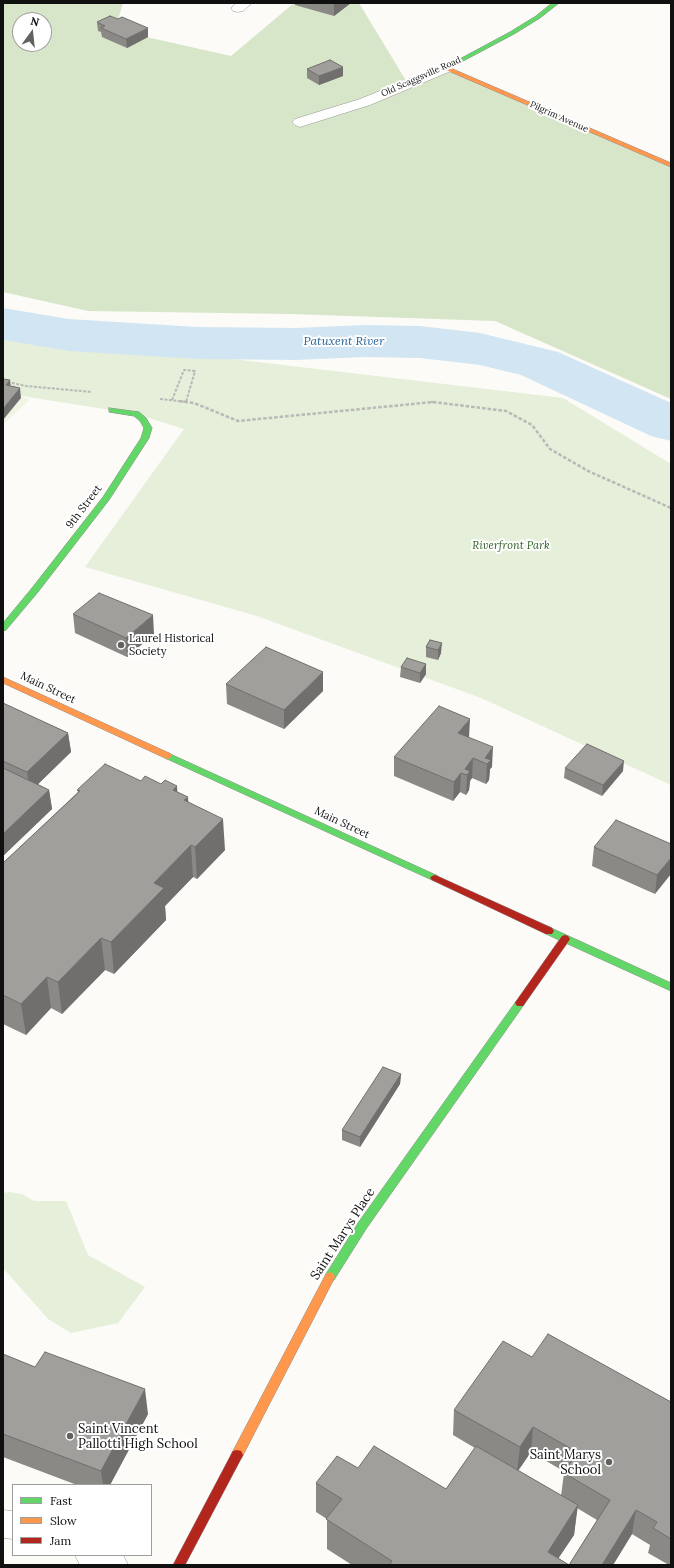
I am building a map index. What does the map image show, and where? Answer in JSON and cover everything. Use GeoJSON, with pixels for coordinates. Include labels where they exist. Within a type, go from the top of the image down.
{"type":"FeatureCollection","features":[{"type":"Feature","properties":{"kind":"street","name":"Old Scaggsville Road"},"geometry":{"type":"LineString","coordinates":[[300,122],[365,102],[446,68],[512,33],[538,17],[556,3]]}},
{"type":"Feature","properties":{"kind":"street","name":"Pilgrim Avenue"},"geometry":{"type":"LineString","coordinates":[[446,68],[671,165]]}},
{"type":"Feature","properties":{"kind":"street","name":"9th Street"},"geometry":{"type":"LineString","coordinates":[[3,628],[35,590],[106,498],[145,438],[148,428],[143,420],[136,414],[112,410]]}},
{"type":"Feature","properties":{"kind":"street","name":"Main Street"},"geometry":{"type":"LineString","coordinates":[[3,680],[671,988]]}},
{"type":"Feature","properties":{"kind":"street","name":"Saint Marys Place"},"geometry":{"type":"LineString","coordinates":[[179,1565],[330,1276],[362,1226],[565,939]]}},
{"type":"Feature","properties":{"kind":"street"},"geometry":{"type":"LineString","coordinates":[[92,1556],[113,1565]]}},
{"type":"Feature","properties":{"kind":"path"},"geometry":{"type":"LineString","coordinates":[[172,400],[184,370],[195,371],[186,402]]}},
{"type":"Feature","properties":{"kind":"path"},"geometry":{"type":"LineString","coordinates":[[3,381],[26,386],[95,393]]}},
{"type":"Feature","properties":{"kind":"path"},"geometry":{"type":"LineString","coordinates":[[156,398],[194,403],[238,421],[432,402],[506,411],[532,425],[550,449],[588,471],[671,508]]}},
{"type":"Feature","properties":{"kind":"green space"},"geometry":{"type":"Polygon","coordinates":[[[3,3],[123,3],[115,30],[231,56],[294,3],[359,3],[408,84],[446,68],[671,165],[671,399],[495,321],[291,314],[88,311],[3,292],[3,3]]]}},
{"type":"Feature","properties":{"kind":"green space","name":"Riverfront Park"},"geometry":{"type":"Polygon","coordinates":[[[3,332],[563,398],[671,464],[671,785],[481,698],[257,616],[85,567],[184,429],[136,414],[3,393],[3,332]]]}},
{"type":"Feature","properties":{"kind":"green space"},"geometry":{"type":"Polygon","coordinates":[[[3,393],[30,399],[3,425],[3,393]]]}},
{"type":"Feature","properties":{"kind":"green space"},"geometry":{"type":"Polygon","coordinates":[[[9,1192],[22,1194],[34,1201],[66,1201],[88,1255],[145,1287],[118,1323],[71,1333],[48,1319],[3,1268],[3,1193],[9,1192]]]}},
{"type":"Feature","properties":{"kind":"building"},"geometry":{"type":"Polygon","coordinates":[[[110,16],[118,19],[122,17],[148,28],[126,39],[101,28],[105,26],[97,22],[110,16]]]}},
{"type":"Feature","properties":{"kind":"building"},"geometry":{"type":"Polygon","coordinates":[[[330,60],[343,67],[319,76],[307,69],[330,60]]]}},
{"type":"Feature","properties":{"kind":"building"},"geometry":{"type":"Polygon","coordinates":[[[3,379],[10,380],[6,385],[20,388],[3,409],[3,379]]]}},
{"type":"Feature","properties":{"kind":"building"},"geometry":{"type":"Polygon","coordinates":[[[99,593],[153,615],[126,638],[73,614],[99,593]]]}},
{"type":"Feature","properties":{"kind":"building"},"geometry":{"type":"Polygon","coordinates":[[[430,640],[442,643],[438,650],[426,647],[430,640]]]}},
{"type":"Feature","properties":{"kind":"building"},"geometry":{"type":"Polygon","coordinates":[[[266,647],[323,672],[284,710],[226,684],[266,647]]]}},
{"type":"Feature","properties":{"kind":"building"},"geometry":{"type":"Polygon","coordinates":[[[407,658],[426,664],[420,673],[401,667],[407,658]]]}},
{"type":"Feature","properties":{"kind":"building"},"geometry":{"type":"Polygon","coordinates":[[[3,703],[68,733],[27,772],[3,761],[3,703]]]}},
{"type":"Feature","properties":{"kind":"building"},"geometry":{"type":"Polygon","coordinates":[[[439,706],[470,719],[458,733],[493,747],[485,758],[491,760],[487,764],[473,758],[465,769],[470,771],[467,775],[461,773],[454,782],[394,757],[439,706]]]}},
{"type":"Feature","properties":{"kind":"building"},"geometry":{"type":"Polygon","coordinates":[[[587,744],[624,761],[603,785],[565,768],[587,744]]]}},
{"type":"Feature","properties":{"kind":"building"},"geometry":{"type":"Polygon","coordinates":[[[105,764],[141,781],[145,776],[161,784],[165,780],[177,786],[173,790],[188,797],[184,800],[223,819],[195,847],[191,845],[154,883],[164,888],[111,942],[101,938],[58,982],[47,977],[21,1004],[3,995],[3,863],[80,791],[77,790],[105,764]]]}},
{"type":"Feature","properties":{"kind":"building"},"geometry":{"type":"Polygon","coordinates":[[[3,768],[49,790],[3,834],[3,768]]]}},
{"type":"Feature","properties":{"kind":"building"},"geometry":{"type":"Polygon","coordinates":[[[616,820],[671,844],[671,858],[657,875],[594,847],[616,820]]]}},
{"type":"Feature","properties":{"kind":"building"},"geometry":{"type":"Polygon","coordinates":[[[383,1067],[401,1074],[360,1137],[342,1130],[383,1067]]]}},
{"type":"Feature","properties":{"kind":"building","name":"Saint Marys School"},"geometry":{"type":"Polygon","coordinates":[[[548,1334],[671,1402],[671,1539],[653,1528],[657,1522],[636,1510],[602,1565],[569,1565],[610,1500],[564,1473],[577,1452],[533,1427],[520,1447],[454,1410],[503,1341],[532,1357],[548,1334]]]}},
{"type":"Feature","properties":{"kind":"building","name":"Saint Vincent Pallotti High School"},"geometry":{"type":"Polygon","coordinates":[[[45,1352],[145,1389],[101,1471],[3,1434],[3,1354],[35,1367],[45,1352]]]}},
{"type":"Feature","properties":{"kind":"building"},"geometry":{"type":"Polygon","coordinates":[[[374,1446],[446,1489],[476,1446],[578,1505],[548,1552],[569,1565],[389,1565],[392,1561],[326,1519],[342,1499],[316,1483],[337,1456],[358,1468],[374,1446]]]}},
{"type":"Feature","properties":{"kind":"waterway","name":"Patuxent River"},"geometry":{"type":"LineString","coordinates":[[3,324],[69,335],[197,343],[296,344],[364,341],[420,342],[480,349],[539,363],[671,424]]}},
{"type":"Feature","properties":{"kind":"traffic: fast"},"geometry":{"type":"LineString","coordinates":[[446,68],[512,33],[538,17],[556,3]]}},
{"type":"Feature","properties":{"kind":"traffic: fast"},"geometry":{"type":"LineString","coordinates":[[3,628],[35,590],[106,498],[145,438],[148,428],[143,420],[136,414],[112,410]]}},
{"type":"Feature","properties":{"kind":"traffic: fast"},"geometry":{"type":"LineString","coordinates":[[168,756],[435,878]]}},
{"type":"Feature","properties":{"kind":"traffic: fast"},"geometry":{"type":"LineString","coordinates":[[549,931],[671,987]]}},
{"type":"Feature","properties":{"kind":"traffic: fast"},"geometry":{"type":"LineString","coordinates":[[330,1277],[362,1226],[520,1003]]}},
{"type":"Feature","properties":{"kind":"traffic: slow"},"geometry":{"type":"LineString","coordinates":[[446,68],[671,165]]}},
{"type":"Feature","properties":{"kind":"traffic: slow"},"geometry":{"type":"LineString","coordinates":[[3,680],[168,756]]}},
{"type":"Feature","properties":{"kind":"traffic: slow"},"geometry":{"type":"LineString","coordinates":[[237,1455],[330,1277]]}},
{"type":"Feature","properties":{"kind":"traffic: jam"},"geometry":{"type":"LineString","coordinates":[[435,878],[549,931]]}},
{"type":"Feature","properties":{"kind":"traffic: jam"},"geometry":{"type":"LineString","coordinates":[[520,1003],[565,939]]}},
{"type":"Feature","properties":{"kind":"traffic: jam"},"geometry":{"type":"LineString","coordinates":[[179,1565],[237,1455]]}},
{"type":"Feature","properties":{"kind":"place","name":"Laurel Historical Society"},"geometry":{"type":"Point","coordinates":[121,645]}},
{"type":"Feature","properties":{"kind":"place","name":"Saint Vincent Pallotti High School"},"geometry":{"type":"Point","coordinates":[70,1436]}},
{"type":"Feature","properties":{"kind":"place","name":"Saint Marys School"},"geometry":{"type":"Point","coordinates":[609,1462]}}]}
